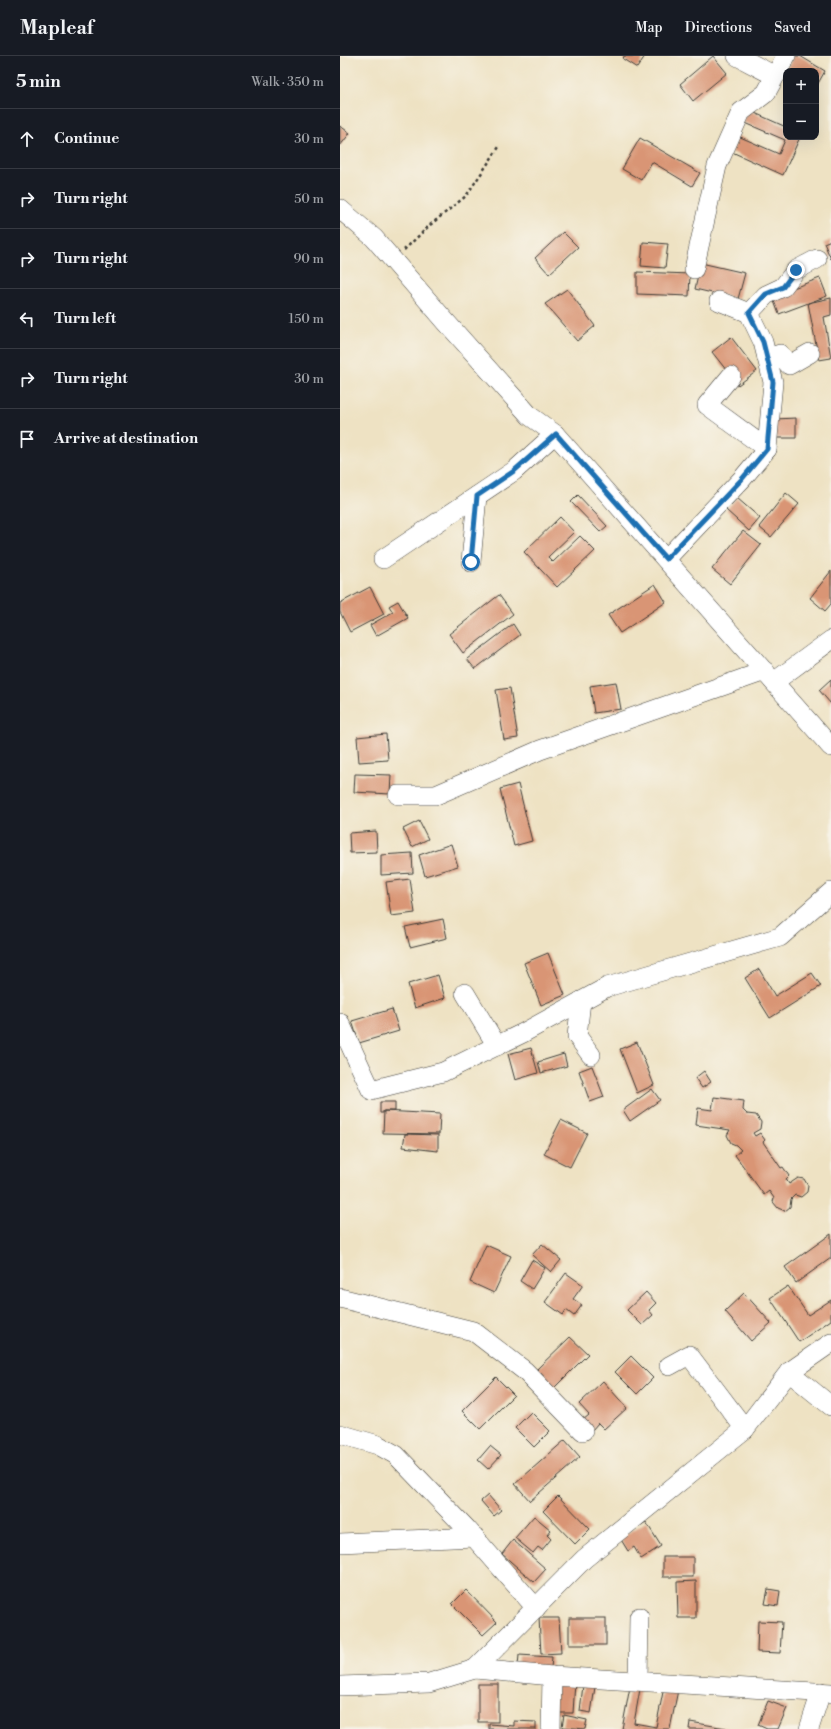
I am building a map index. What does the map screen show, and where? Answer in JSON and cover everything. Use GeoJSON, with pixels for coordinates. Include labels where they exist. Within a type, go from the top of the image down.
{"type":"FeatureCollection","features":[{"type":"Feature","properties":{"kind":"street"},"geometry":{"type":"LineString","coordinates":[[737,56],[776,76]]}},
{"type":"Feature","properties":{"kind":"street"},"geometry":{"type":"LineString","coordinates":[[694,269],[717,166],[741,112],[766,93],[786,56]]}},
{"type":"Feature","properties":{"kind":"street"},"geometry":{"type":"LineString","coordinates":[[340,209],[374,238],[530,416],[556,434],[831,747]]}},
{"type":"Feature","properties":{"kind":"street"},"geometry":{"type":"LineString","coordinates":[[749,313],[766,294],[783,287],[796,270],[817,260]]}},
{"type":"Feature","properties":{"kind":"street"},"geometry":{"type":"LineString","coordinates":[[666,559],[742,479],[767,449],[773,382],[763,342],[749,313],[719,301]]}},
{"type":"Feature","properties":{"kind":"street"},"geometry":{"type":"LineString","coordinates":[[767,358],[780,354],[789,365],[810,353]]}},
{"type":"Feature","properties":{"kind":"street"},"geometry":{"type":"LineString","coordinates":[[731,376],[707,405],[767,449]]}},
{"type":"Feature","properties":{"kind":"street"},"geometry":{"type":"LineString","coordinates":[[383,559],[514,471],[556,434]]}},
{"type":"Feature","properties":{"kind":"street"},"geometry":{"type":"LineString","coordinates":[[471,562],[477,496]]}},
{"type":"Feature","properties":{"kind":"street"},"geometry":{"type":"LineString","coordinates":[[398,795],[436,795],[540,750],[769,677],[831,640]]}},
{"type":"Feature","properties":{"kind":"street"},"geometry":{"type":"LineString","coordinates":[[340,1023],[371,1090],[443,1072],[497,1046],[607,987],[780,937],[831,892]]}},
{"type":"Feature","properties":{"kind":"street"},"geometry":{"type":"LineString","coordinates":[[465,993],[497,1046]]}},
{"type":"Feature","properties":{"kind":"street"},"geometry":{"type":"LineString","coordinates":[[581,1001],[577,1036],[591,1055]]}},
{"type":"Feature","properties":{"kind":"street"},"geometry":{"type":"LineString","coordinates":[[340,1298],[472,1331],[526,1371],[583,1431]]}},
{"type":"Feature","properties":{"kind":"street"},"geometry":{"type":"LineString","coordinates":[[475,1669],[584,1559],[745,1429],[789,1372],[831,1343]]}},
{"type":"Feature","properties":{"kind":"street"},"geometry":{"type":"LineString","coordinates":[[669,1366],[689,1355],[745,1429]]}},
{"type":"Feature","properties":{"kind":"street"},"geometry":{"type":"LineString","coordinates":[[789,1372],[831,1406]]}},
{"type":"Feature","properties":{"kind":"street"},"geometry":{"type":"LineString","coordinates":[[340,1434],[378,1445],[396,1455],[431,1490],[475,1538],[536,1608]]}},
{"type":"Feature","properties":{"kind":"street"},"geometry":{"type":"LineString","coordinates":[[340,1543],[475,1538]]}},
{"type":"Feature","properties":{"kind":"street"},"geometry":{"type":"LineString","coordinates":[[638,1680],[639,1617]]}},
{"type":"Feature","properties":{"kind":"street"},"geometry":{"type":"LineString","coordinates":[[340,1686],[428,1684],[475,1669],[552,1676],[827,1689],[809,1729]]}},
{"type":"Feature","properties":{"kind":"street"},"geometry":{"type":"LineString","coordinates":[[551,1729],[552,1676]]}},
{"type":"Feature","properties":{"kind":"path"},"geometry":{"type":"LineString","coordinates":[[393,260],[466,196],[499,147]]}},
{"type":"Feature","properties":{"kind":"building"},"geometry":{"type":"Polygon","coordinates":[[[624,56],[645,56],[637,68],[623,59],[624,56]]]}},
{"type":"Feature","properties":{"kind":"building"},"geometry":{"type":"Polygon","coordinates":[[[713,56],[727,73],[693,101],[680,84],[713,56]]]}},
{"type":"Feature","properties":{"kind":"building"},"geometry":{"type":"Polygon","coordinates":[[[793,56],[800,56],[825,71],[819,82],[819,68],[787,68],[793,56]]]}},
{"type":"Feature","properties":{"kind":"building"},"geometry":{"type":"Polygon","coordinates":[[[748,110],[783,126],[783,139],[743,122],[748,110]]]}},
{"type":"Feature","properties":{"kind":"building"},"geometry":{"type":"Polygon","coordinates":[[[340,126],[350,133],[340,146],[340,126]]]}},
{"type":"Feature","properties":{"kind":"building"},"geometry":{"type":"Polygon","coordinates":[[[738,136],[779,154],[785,140],[799,140],[783,175],[732,152],[738,136]]]}},
{"type":"Feature","properties":{"kind":"building"},"geometry":{"type":"Polygon","coordinates":[[[640,138],[700,173],[692,186],[652,162],[641,180],[622,169],[640,138]]]}},
{"type":"Feature","properties":{"kind":"building"},"geometry":{"type":"Polygon","coordinates":[[[563,232],[578,247],[549,274],[535,258],[563,232]]]}},
{"type":"Feature","properties":{"kind":"building"},"geometry":{"type":"Polygon","coordinates":[[[831,240],[831,259],[824,243],[831,240]]]}},
{"type":"Feature","properties":{"kind":"building"},"geometry":{"type":"Polygon","coordinates":[[[643,242],[668,244],[665,268],[641,266],[643,242]]]}},
{"type":"Feature","properties":{"kind":"building"},"geometry":{"type":"Polygon","coordinates":[[[701,263],[745,273],[738,299],[695,289],[701,263]]]}},
{"type":"Feature","properties":{"kind":"building"},"geometry":{"type":"Polygon","coordinates":[[[637,272],[690,274],[689,296],[637,294],[637,272]]]}},
{"type":"Feature","properties":{"kind":"building"},"geometry":{"type":"Polygon","coordinates":[[[820,278],[827,296],[779,314],[772,296],[820,278]]]}},
{"type":"Feature","properties":{"kind":"building"},"geometry":{"type":"Polygon","coordinates":[[[567,289],[595,326],[577,341],[545,304],[567,289]]]}},
{"type":"Feature","properties":{"kind":"building"},"geometry":{"type":"Polygon","coordinates":[[[831,298],[831,315],[824,317],[831,358],[819,360],[808,303],[831,298]]]}},
{"type":"Feature","properties":{"kind":"building"},"geometry":{"type":"Polygon","coordinates":[[[731,337],[757,371],[738,385],[712,352],[731,337]]]}},
{"type":"Feature","properties":{"kind":"building"},"geometry":{"type":"Polygon","coordinates":[[[796,418],[796,438],[776,438],[775,419],[796,418]]]}},
{"type":"Feature","properties":{"kind":"building"},"geometry":{"type":"Polygon","coordinates":[[[786,493],[799,504],[771,537],[759,527],[786,493]]]}},
{"type":"Feature","properties":{"kind":"building"},"geometry":{"type":"Polygon","coordinates":[[[578,495],[607,526],[600,532],[571,502],[578,495]]]}},
{"type":"Feature","properties":{"kind":"building"},"geometry":{"type":"Polygon","coordinates":[[[737,498],[760,518],[749,531],[726,510],[737,498]]]}},
{"type":"Feature","properties":{"kind":"building"},"geometry":{"type":"Polygon","coordinates":[[[560,517],[574,532],[548,557],[553,562],[580,536],[595,551],[557,587],[524,552],[560,517]]]}},
{"type":"Feature","properties":{"kind":"building"},"geometry":{"type":"Polygon","coordinates":[[[743,531],[761,545],[730,584],[712,569],[743,531]]]}},
{"type":"Feature","properties":{"kind":"building"},"geometry":{"type":"Polygon","coordinates":[[[831,571],[831,604],[825,611],[810,598],[831,571]]]}},
{"type":"Feature","properties":{"kind":"building"},"geometry":{"type":"Polygon","coordinates":[[[655,584],[666,602],[620,633],[608,615],[655,584]]]}},
{"type":"Feature","properties":{"kind":"building"},"geometry":{"type":"Polygon","coordinates":[[[370,587],[384,614],[350,632],[340,612],[340,603],[370,587]]]}},
{"type":"Feature","properties":{"kind":"building"},"geometry":{"type":"Polygon","coordinates":[[[499,595],[513,614],[463,653],[449,634],[499,595]]]}},
{"type":"Feature","properties":{"kind":"building"},"geometry":{"type":"Polygon","coordinates":[[[398,601],[408,618],[376,636],[370,625],[393,612],[389,606],[398,601]]]}},
{"type":"Feature","properties":{"kind":"building"},"geometry":{"type":"Polygon","coordinates":[[[513,624],[520,635],[475,669],[467,659],[513,624]]]}},
{"type":"Feature","properties":{"kind":"building"},"geometry":{"type":"Polygon","coordinates":[[[831,679],[831,704],[819,690],[831,679]]]}},
{"type":"Feature","properties":{"kind":"building"},"geometry":{"type":"Polygon","coordinates":[[[616,682],[621,709],[594,713],[590,686],[616,682]]]}},
{"type":"Feature","properties":{"kind":"building"},"geometry":{"type":"Polygon","coordinates":[[[510,688],[518,738],[504,740],[496,690],[510,688]]]}},
{"type":"Feature","properties":{"kind":"building"},"geometry":{"type":"Polygon","coordinates":[[[386,734],[388,760],[359,762],[357,737],[386,734]]]}},
{"type":"Feature","properties":{"kind":"building"},"geometry":{"type":"Polygon","coordinates":[[[355,774],[391,775],[390,794],[354,792],[355,774]]]}},
{"type":"Feature","properties":{"kind":"building"},"geometry":{"type":"Polygon","coordinates":[[[518,784],[532,841],[514,846],[500,789],[518,784]]]}},
{"type":"Feature","properties":{"kind":"building"},"geometry":{"type":"Polygon","coordinates":[[[419,821],[428,839],[412,847],[403,829],[419,821]]]}},
{"type":"Feature","properties":{"kind":"building"},"geometry":{"type":"Polygon","coordinates":[[[376,831],[377,852],[350,853],[349,833],[376,831]]]}},
{"type":"Feature","properties":{"kind":"building"},"geometry":{"type":"Polygon","coordinates":[[[451,844],[458,866],[425,876],[419,855],[451,844]]]}},
{"type":"Feature","properties":{"kind":"building"},"geometry":{"type":"Polygon","coordinates":[[[412,853],[413,873],[381,875],[381,855],[412,853]]]}},
{"type":"Feature","properties":{"kind":"building"},"geometry":{"type":"Polygon","coordinates":[[[410,879],[415,913],[391,916],[386,882],[410,879]]]}},
{"type":"Feature","properties":{"kind":"building"},"geometry":{"type":"Polygon","coordinates":[[[443,919],[447,938],[410,947],[405,927],[443,919]]]}},
{"type":"Feature","properties":{"kind":"building"},"geometry":{"type":"Polygon","coordinates":[[[548,953],[565,995],[541,1005],[524,963],[548,953]]]}},
{"type":"Feature","properties":{"kind":"building"},"geometry":{"type":"Polygon","coordinates":[[[759,969],[775,996],[812,973],[821,986],[770,1018],[745,978],[759,969]]]}},
{"type":"Feature","properties":{"kind":"building"},"geometry":{"type":"Polygon","coordinates":[[[438,975],[445,998],[415,1008],[408,984],[438,975]]]}},
{"type":"Feature","properties":{"kind":"building"},"geometry":{"type":"Polygon","coordinates":[[[392,1009],[399,1031],[359,1043],[352,1021],[392,1009]]]}},
{"type":"Feature","properties":{"kind":"building"},"geometry":{"type":"Polygon","coordinates":[[[637,1042],[654,1085],[637,1093],[620,1049],[637,1042]]]}},
{"type":"Feature","properties":{"kind":"building"},"geometry":{"type":"Polygon","coordinates":[[[531,1048],[538,1073],[515,1080],[508,1054],[531,1048]]]}},
{"type":"Feature","properties":{"kind":"building"},"geometry":{"type":"Polygon","coordinates":[[[564,1054],[567,1066],[541,1073],[538,1062],[564,1054]]]}},
{"type":"Feature","properties":{"kind":"building"},"geometry":{"type":"Polygon","coordinates":[[[592,1066],[604,1097],[590,1102],[579,1071],[592,1066]]]}},
{"type":"Feature","properties":{"kind":"building"},"geometry":{"type":"Polygon","coordinates":[[[704,1071],[711,1082],[702,1088],[695,1078],[704,1071]]]}},
{"type":"Feature","properties":{"kind":"building"},"geometry":{"type":"Polygon","coordinates":[[[652,1089],[660,1100],[630,1121],[623,1110],[652,1089]]]}},
{"type":"Feature","properties":{"kind":"building"},"geometry":{"type":"Polygon","coordinates":[[[714,1097],[744,1101],[743,1110],[747,1114],[756,1115],[761,1122],[760,1129],[753,1133],[755,1136],[760,1133],[765,1140],[763,1142],[781,1168],[783,1167],[789,1176],[786,1179],[789,1184],[798,1178],[804,1179],[808,1186],[807,1192],[801,1197],[795,1195],[791,1199],[790,1207],[785,1211],[778,1208],[773,1202],[774,1198],[769,1191],[764,1195],[735,1155],[741,1150],[736,1145],[731,1143],[727,1135],[730,1130],[696,1125],[698,1108],[712,1110],[714,1097]]]}},
{"type":"Feature","properties":{"kind":"building"},"geometry":{"type":"Polygon","coordinates":[[[380,1102],[395,1102],[395,1111],[383,1111],[383,1113],[380,1113],[380,1102]]]}},
{"type":"Feature","properties":{"kind":"building"},"geometry":{"type":"Polygon","coordinates":[[[384,1111],[440,1114],[439,1134],[383,1133],[384,1111]]]}},
{"type":"Feature","properties":{"kind":"building"},"geometry":{"type":"Polygon","coordinates":[[[561,1120],[587,1133],[570,1167],[544,1154],[561,1120]]]}},
{"type":"Feature","properties":{"kind":"building"},"geometry":{"type":"Polygon","coordinates":[[[405,1134],[438,1135],[438,1151],[403,1147],[405,1134]]]}},
{"type":"Feature","properties":{"kind":"building"},"geometry":{"type":"Polygon","coordinates":[[[831,1234],[831,1258],[796,1283],[785,1267],[831,1234]]]}},
{"type":"Feature","properties":{"kind":"building"},"geometry":{"type":"Polygon","coordinates":[[[542,1244],[561,1260],[551,1272],[532,1255],[542,1244]]]}},
{"type":"Feature","properties":{"kind":"building"},"geometry":{"type":"Polygon","coordinates":[[[486,1245],[511,1256],[494,1293],[470,1282],[486,1245]]]}},
{"type":"Feature","properties":{"kind":"building"},"geometry":{"type":"Polygon","coordinates":[[[532,1260],[545,1268],[532,1289],[520,1281],[532,1260]]]}},
{"type":"Feature","properties":{"kind":"building"},"geometry":{"type":"Polygon","coordinates":[[[566,1273],[583,1285],[573,1299],[582,1305],[574,1316],[566,1310],[563,1315],[545,1302],[566,1273]]]}},
{"type":"Feature","properties":{"kind":"building"},"geometry":{"type":"Polygon","coordinates":[[[788,1286],[808,1315],[831,1300],[831,1320],[799,1342],[770,1298],[788,1286]]]}},
{"type":"Feature","properties":{"kind":"building"},"geometry":{"type":"Polygon","coordinates":[[[646,1292],[656,1303],[649,1310],[653,1315],[642,1325],[627,1310],[646,1292]]]}},
{"type":"Feature","properties":{"kind":"building"},"geometry":{"type":"Polygon","coordinates":[[[744,1293],[771,1323],[751,1341],[725,1311],[744,1293]]]}},
{"type":"Feature","properties":{"kind":"building"},"geometry":{"type":"Polygon","coordinates":[[[570,1337],[588,1354],[554,1388],[537,1369],[570,1337]]]}},
{"type":"Feature","properties":{"kind":"building"},"geometry":{"type":"Polygon","coordinates":[[[631,1356],[653,1378],[637,1394],[615,1372],[631,1356]]]}},
{"type":"Feature","properties":{"kind":"building"},"geometry":{"type":"Polygon","coordinates":[[[496,1377],[514,1395],[480,1429],[462,1411],[496,1377]]]}},
{"type":"Feature","properties":{"kind":"building"},"geometry":{"type":"Polygon","coordinates":[[[603,1381],[627,1408],[604,1429],[598,1423],[592,1430],[583,1420],[589,1415],[579,1404],[603,1381]]]}},
{"type":"Feature","properties":{"kind":"building"},"geometry":{"type":"Polygon","coordinates":[[[531,1412],[550,1431],[534,1447],[515,1428],[531,1412]]]}},
{"type":"Feature","properties":{"kind":"building"},"geometry":{"type":"Polygon","coordinates":[[[565,1440],[580,1457],[530,1501],[515,1484],[565,1440]]]}},
{"type":"Feature","properties":{"kind":"building"},"geometry":{"type":"Polygon","coordinates":[[[490,1446],[501,1455],[488,1469],[478,1460],[490,1446]]]}},
{"type":"Feature","properties":{"kind":"building"},"geometry":{"type":"Polygon","coordinates":[[[488,1495],[501,1510],[494,1516],[481,1501],[488,1495]]]}},
{"type":"Feature","properties":{"kind":"building"},"geometry":{"type":"Polygon","coordinates":[[[558,1496],[590,1529],[575,1544],[543,1511],[558,1496]]]}},
{"type":"Feature","properties":{"kind":"building"},"geometry":{"type":"Polygon","coordinates":[[[534,1516],[551,1530],[547,1535],[551,1539],[542,1550],[538,1547],[533,1553],[515,1538],[534,1516]]]}},
{"type":"Feature","properties":{"kind":"building"},"geometry":{"type":"Polygon","coordinates":[[[646,1522],[661,1546],[641,1559],[634,1547],[628,1551],[620,1538],[646,1522]]]}},
{"type":"Feature","properties":{"kind":"building"},"geometry":{"type":"Polygon","coordinates":[[[513,1540],[546,1569],[534,1582],[502,1554],[513,1540]]]}},
{"type":"Feature","properties":{"kind":"building"},"geometry":{"type":"Polygon","coordinates":[[[663,1557],[693,1557],[693,1577],[663,1577],[663,1557]]]}},
{"type":"Feature","properties":{"kind":"building"},"geometry":{"type":"Polygon","coordinates":[[[696,1581],[696,1618],[678,1618],[677,1582],[696,1581]]]}},
{"type":"Feature","properties":{"kind":"building"},"geometry":{"type":"Polygon","coordinates":[[[768,1589],[780,1591],[778,1606],[765,1604],[768,1589]]]}},
{"type":"Feature","properties":{"kind":"building"},"geometry":{"type":"Polygon","coordinates":[[[466,1590],[497,1622],[483,1635],[452,1604],[466,1590]]]}},
{"type":"Feature","properties":{"kind":"building"},"geometry":{"type":"Polygon","coordinates":[[[539,1618],[559,1618],[561,1653],[541,1654],[539,1618]]]}},
{"type":"Feature","properties":{"kind":"building"},"geometry":{"type":"Polygon","coordinates":[[[569,1618],[606,1618],[606,1645],[569,1645],[569,1618]]]}},
{"type":"Feature","properties":{"kind":"building"},"geometry":{"type":"Polygon","coordinates":[[[758,1621],[782,1622],[780,1653],[757,1652],[758,1621]]]}},
{"type":"Feature","properties":{"kind":"building"},"geometry":{"type":"Polygon","coordinates":[[[519,1655],[552,1657],[551,1668],[518,1666],[519,1655]]]}},
{"type":"Feature","properties":{"kind":"building"},"geometry":{"type":"Polygon","coordinates":[[[556,1681],[575,1682],[573,1713],[555,1713],[556,1681]]]}},
{"type":"Feature","properties":{"kind":"building"},"geometry":{"type":"Polygon","coordinates":[[[478,1684],[498,1684],[498,1722],[478,1722],[478,1684]]]}},
{"type":"Feature","properties":{"kind":"building"},"geometry":{"type":"Polygon","coordinates":[[[583,1685],[595,1687],[591,1713],[580,1711],[583,1685]]]}},
{"type":"Feature","properties":{"kind":"building"},"geometry":{"type":"Polygon","coordinates":[[[630,1687],[640,1689],[634,1723],[656,1727],[664,1687],[678,1690],[670,1729],[622,1729],[630,1687]]]}},
{"type":"Feature","properties":{"kind":"building"},"geometry":{"type":"Polygon","coordinates":[[[768,1701],[787,1708],[778,1729],[767,1729],[758,1725],[768,1701]]]}},
{"type":"Feature","properties":{"kind":"building"},"geometry":{"type":"Polygon","coordinates":[[[564,1715],[587,1720],[585,1729],[562,1727],[564,1715]]]}},
{"type":"Feature","properties":{"kind":"building"},"geometry":{"type":"Polygon","coordinates":[[[514,1721],[536,1722],[536,1729],[489,1729],[489,1724],[514,1726],[514,1721]]]}},
{"type":"Feature","properties":{"kind":"building"},"geometry":{"type":"Polygon","coordinates":[[[690,1722],[726,1728],[726,1729],[689,1729],[690,1722]]]}},
{"type":"Feature","properties":{"kind":"route"},"geometry":{"type":"LineString","coordinates":[[471,562],[477,496],[514,471],[556,434],[666,559],[742,479],[767,449],[773,382],[763,342],[749,313],[766,294],[783,287],[796,270]]}}]}
